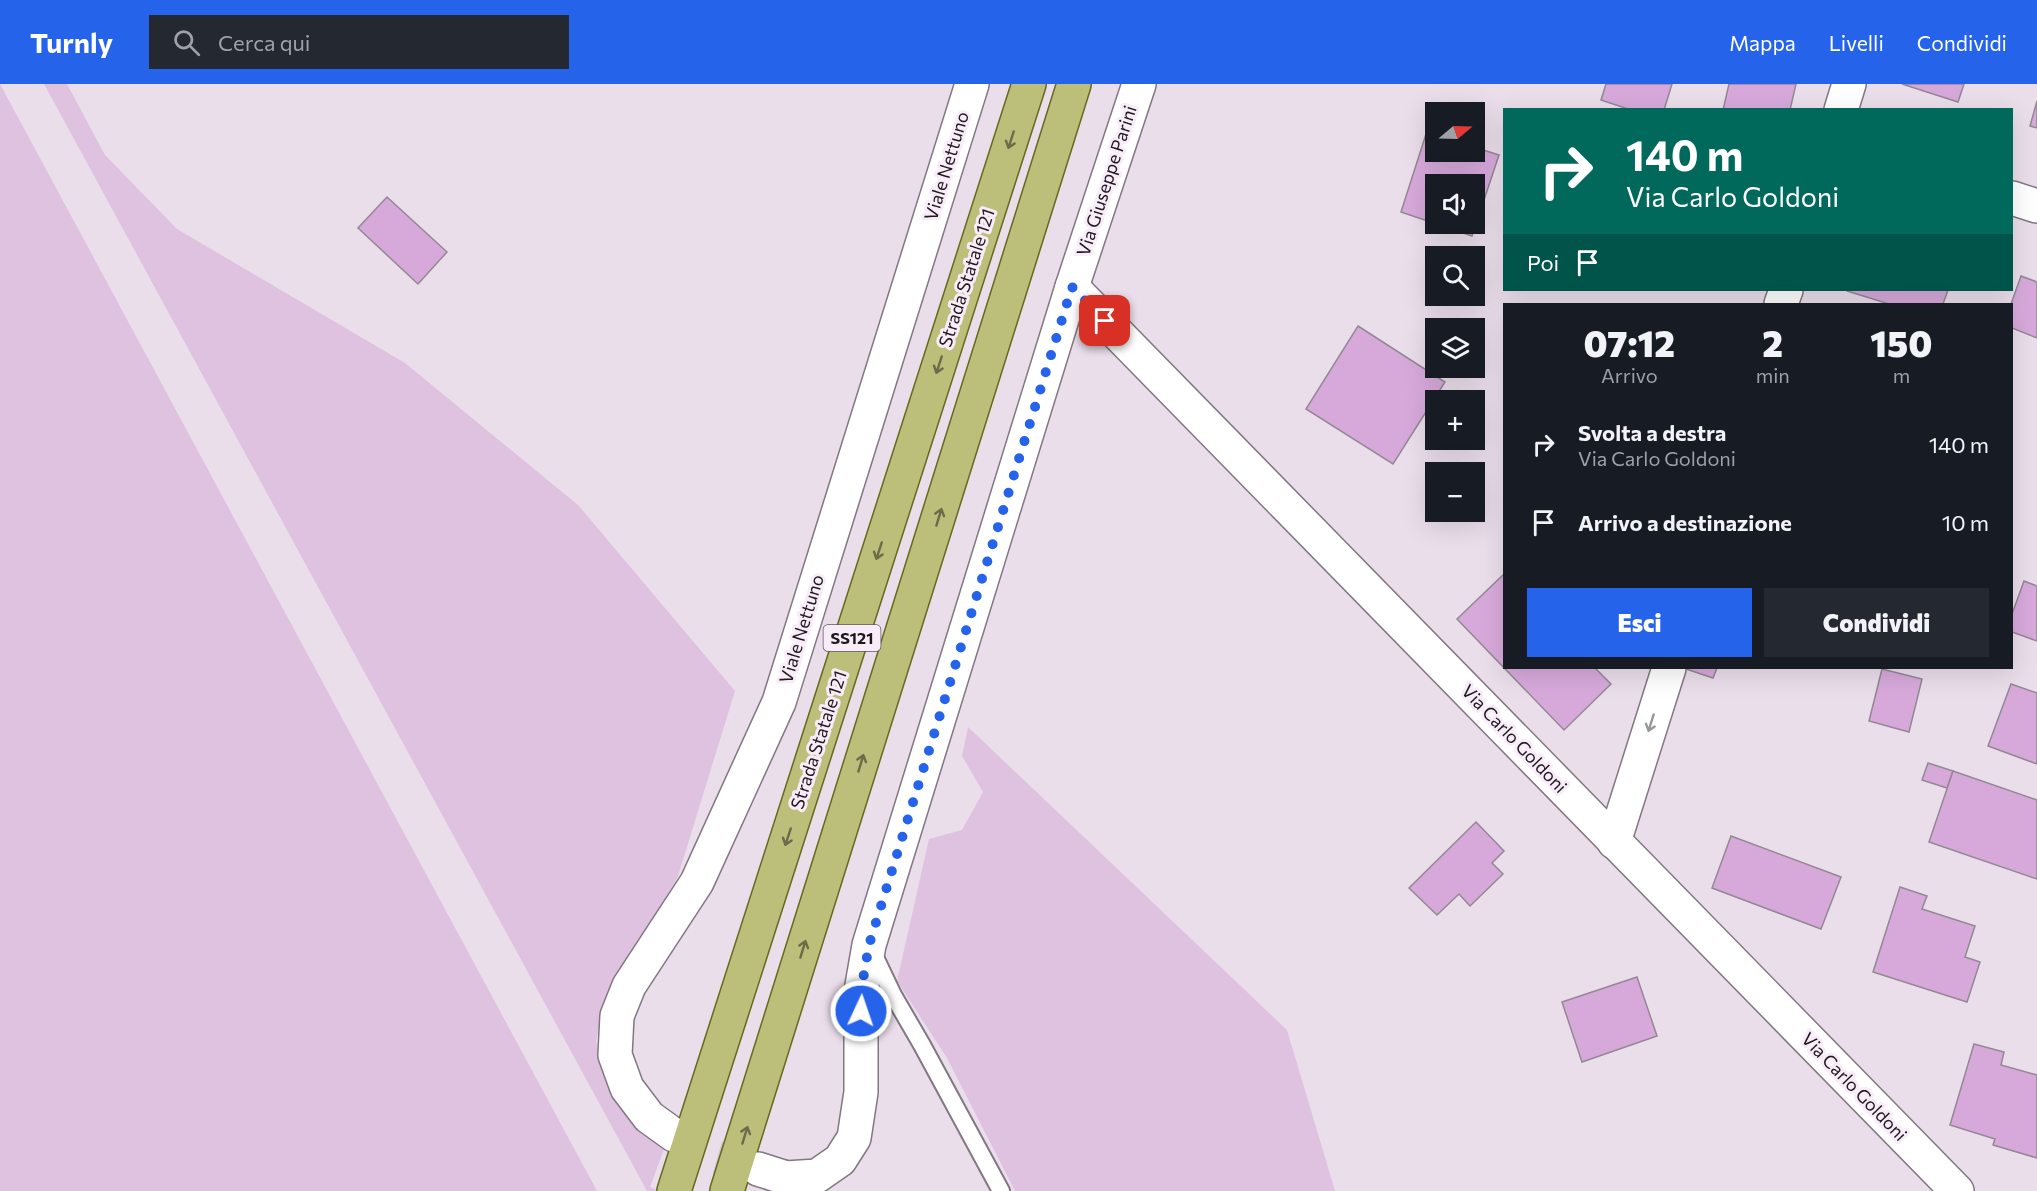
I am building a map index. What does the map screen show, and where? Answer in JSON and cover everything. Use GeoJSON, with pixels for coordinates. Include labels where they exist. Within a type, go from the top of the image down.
{"type":"FeatureCollection","features":[{"type":"Feature","properties":{"kind":"main road","name":"Strada Statale 121"},"geometry":{"type":"LineString","coordinates":[[674,1191],[1029,84]]}},
{"type":"Feature","properties":{"kind":"main road","name":"SS121"},"geometry":{"type":"LineString","coordinates":[[727,1191],[1074,84]]}},
{"type":"Feature","properties":{"kind":"street","name":"Viale Nettuno"},"geometry":{"type":"LineString","coordinates":[[674,1135],[649,1117],[627,1088],[615,1055],[617,1016],[629,986],[697,882],[779,702],[972,84]]}},
{"type":"Feature","properties":{"kind":"street","name":"Via Giuseppe Parini"},"geometry":{"type":"LineString","coordinates":[[758,1169],[786,1178],[817,1176],[840,1160],[854,1137],[861,1092],[861,991],[869,945],[1072,287],[1139,84]]}},
{"type":"Feature","properties":{"kind":"street"},"geometry":{"type":"LineString","coordinates":[[1842,108],[1849,84]]}},
{"type":"Feature","properties":{"kind":"street"},"geometry":{"type":"LineString","coordinates":[[2013,198],[2037,206]]}},
{"type":"Feature","properties":{"kind":"street","name":"Via Carlo Goldoni"},"geometry":{"type":"LineString","coordinates":[[1072,287],[1957,1191]]}},
{"type":"Feature","properties":{"kind":"street"},"geometry":{"type":"LineString","coordinates":[[1614,842],[1669,669]]}},
{"type":"Feature","properties":{"kind":"lane"},"geometry":{"type":"LineString","coordinates":[[869,945],[893,995],[1001,1191]]}},
{"type":"Feature","properties":{"kind":"shaded area"},"geometry":{"type":"Polygon","coordinates":[[[0,84],[597,1191],[0,1191],[0,84]]]}},
{"type":"Feature","properties":{"kind":"shaded area"},"geometry":{"type":"Polygon","coordinates":[[[44,84],[67,84],[105,155],[177,229],[405,363],[578,505],[735,691],[678,876],[604,1007],[596,1041],[605,1080],[638,1128],[664,1149],[650,1187],[660,1191],[647,1191],[44,84]]]}},
{"type":"Feature","properties":{"kind":"shaded area"},"geometry":{"type":"Polygon","coordinates":[[[968,727],[1287,1030],[1335,1191],[1015,1191],[947,1058],[897,981],[929,839],[962,830],[983,792],[962,756],[968,727]]]}},
{"type":"Feature","properties":{"kind":"building"},"geometry":{"type":"Polygon","coordinates":[[[1606,84],[1672,84],[1665,108],[1625,108],[1601,100],[1606,84]]]}},
{"type":"Feature","properties":{"kind":"building"},"geometry":{"type":"Polygon","coordinates":[[[1729,84],[1796,84],[1790,108],[1723,108],[1729,84]]]}},
{"type":"Feature","properties":{"kind":"building"},"geometry":{"type":"Polygon","coordinates":[[[1902,84],[1964,84],[1958,102],[1902,84]]]}},
{"type":"Feature","properties":{"kind":"building"},"geometry":{"type":"Polygon","coordinates":[[[2037,101],[2037,128],[2030,126],[2037,101]]]}},
{"type":"Feature","properties":{"kind":"building"},"geometry":{"type":"Polygon","coordinates":[[[1425,137],[1425,162],[1485,162],[1485,151],[1499,155],[1485,197],[1485,174],[1425,174],[1425,220],[1401,212],[1425,137]]]}},
{"type":"Feature","properties":{"kind":"building"},"geometry":{"type":"Polygon","coordinates":[[[387,197],[447,252],[418,284],[358,228],[387,197]]]}},
{"type":"Feature","properties":{"kind":"building"},"geometry":{"type":"Polygon","coordinates":[[[2021,276],[2037,282],[2037,338],[2013,328],[2011,303],[2021,276]]]}},
{"type":"Feature","properties":{"kind":"building"},"geometry":{"type":"Polygon","coordinates":[[[1847,291],[1948,291],[1943,303],[1886,303],[1847,291]]]}},
{"type":"Feature","properties":{"kind":"building"},"geometry":{"type":"Polygon","coordinates":[[[1358,326],[1425,369],[1425,378],[1439,378],[1445,382],[1440,390],[1425,390],[1425,414],[1393,464],[1306,409],[1358,326]]]}},
{"type":"Feature","properties":{"kind":"building"},"geometry":{"type":"Polygon","coordinates":[[[1503,575],[1503,667],[1457,619],[1503,575]]]}},
{"type":"Feature","properties":{"kind":"building"},"geometry":{"type":"Polygon","coordinates":[[[2024,581],[2037,586],[2037,641],[2013,632],[2013,611],[2024,581]]]}},
{"type":"Feature","properties":{"kind":"building"},"geometry":{"type":"Polygon","coordinates":[[[1505,669],[1596,669],[1611,684],[1564,730],[1505,669]]]}},
{"type":"Feature","properties":{"kind":"building"},"geometry":{"type":"Polygon","coordinates":[[[1686,669],[1717,669],[1713,678],[1686,669]]]}},
{"type":"Feature","properties":{"kind":"building"},"geometry":{"type":"Polygon","coordinates":[[[1882,669],[1922,679],[1909,732],[1869,721],[1882,669]]]}},
{"type":"Feature","properties":{"kind":"building"},"geometry":{"type":"Polygon","coordinates":[[[2011,684],[2037,693],[2037,764],[1988,746],[2011,684]]]}},
{"type":"Feature","properties":{"kind":"building"},"geometry":{"type":"Polygon","coordinates":[[[1928,763],[1953,771],[1947,788],[1922,780],[1928,763]]]}},
{"type":"Feature","properties":{"kind":"building"},"geometry":{"type":"Polygon","coordinates":[[[1953,771],[2037,800],[2037,879],[1929,842],[1953,771]]]}},
{"type":"Feature","properties":{"kind":"building"},"geometry":{"type":"Polygon","coordinates":[[[1476,822],[1504,851],[1492,863],[1503,874],[1470,906],[1459,894],[1437,915],[1409,888],[1476,822]]]}},
{"type":"Feature","properties":{"kind":"building"},"geometry":{"type":"Polygon","coordinates":[[[1731,836],[1841,877],[1821,929],[1712,888],[1731,836]]]}},
{"type":"Feature","properties":{"kind":"building"},"geometry":{"type":"Polygon","coordinates":[[[1900,887],[1927,896],[1922,909],[1975,926],[1965,957],[1980,962],[1967,1002],[1873,972],[1900,887]]]}},
{"type":"Feature","properties":{"kind":"building"},"geometry":{"type":"Polygon","coordinates":[[[1637,977],[1657,1036],[1582,1062],[1562,1002],[1637,977]]]}},
{"type":"Feature","properties":{"kind":"building"},"geometry":{"type":"Polygon","coordinates":[[[1974,1044],[2004,1052],[2001,1065],[2037,1075],[2037,1158],[1993,1145],[1995,1139],[1950,1125],[1974,1044]]]}},
{"type":"Feature","properties":{"kind":"tunnel"},"geometry":{"type":"LineString","coordinates":[[674,1135],[713,1156],[758,1169]]}},
{"type":"Feature","properties":{"kind":"route"},"geometry":{"type":"LineString","coordinates":[[861,1011],[861,991],[869,945],[1072,287],[1105,321]]}}]}
